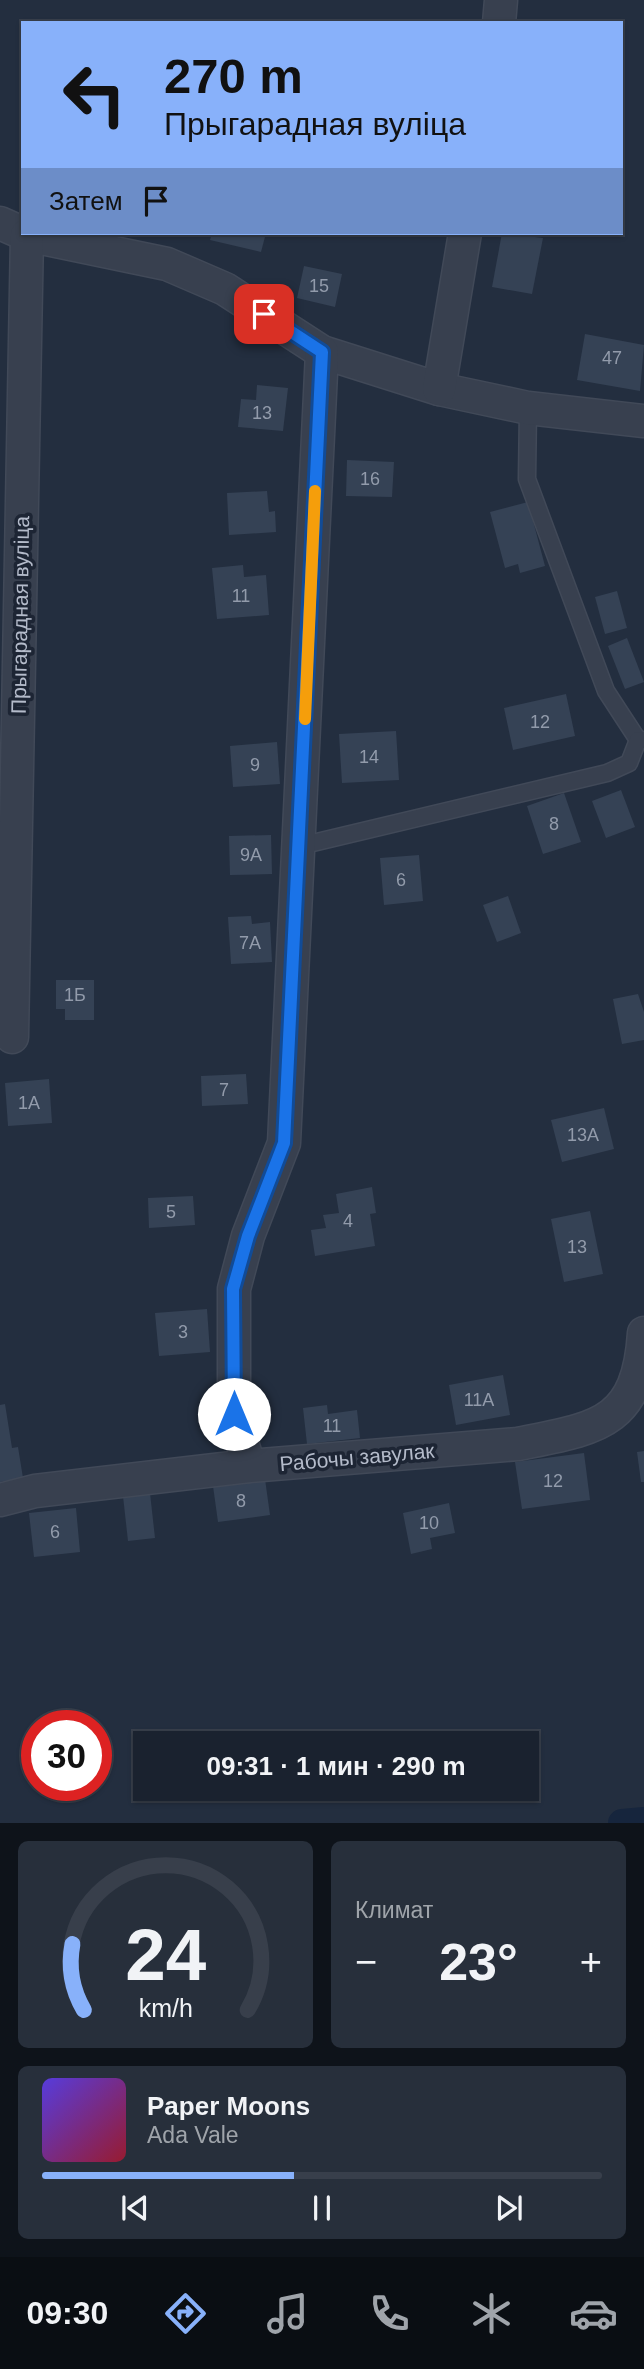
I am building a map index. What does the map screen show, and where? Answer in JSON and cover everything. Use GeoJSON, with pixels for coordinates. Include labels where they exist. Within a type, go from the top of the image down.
{"type":"FeatureCollection","features":[{"type":"Feature","properties":{"kind":"street"},"geometry":{"type":"LineString","coordinates":[[499,21],[501,0]]}},
{"type":"Feature","properties":{"kind":"street","name":"Прыгарадная вуліца"},"geometry":{"type":"LineString","coordinates":[[12,1037],[9,776],[14,229]]}},
{"type":"Feature","properties":{"kind":"street","name":"Прыгарадная вуліца"},"geometry":{"type":"LineString","coordinates":[[40,235],[167,264],[225,289],[322,352],[439,389],[528,408],[644,421]]}},
{"type":"Feature","properties":{"kind":"street"},"geometry":{"type":"LineString","coordinates":[[439,389],[465,235]]}},
{"type":"Feature","properties":{"kind":"street"},"geometry":{"type":"LineString","coordinates":[[249,1466],[234,1414],[233,1289],[248,1236],[284,1143],[322,352]]}},
{"type":"Feature","properties":{"kind":"street","name":"Рабочы завулак"},"geometry":{"type":"LineString","coordinates":[[0,1500],[35,1491],[249,1466],[518,1444],[562,1435],[597,1423],[624,1405],[639,1380],[644,1334]]}},
{"type":"Feature","properties":{"kind":"lane"},"geometry":{"type":"LineString","coordinates":[[300,846],[607,773],[629,763],[641,740],[606,691],[527,479],[528,408]]}},
{"type":"Feature","properties":{"kind":"building"},"geometry":{"type":"Polygon","coordinates":[[[211,235],[265,235],[261,252],[210,240],[211,235]]]}},
{"type":"Feature","properties":{"kind":"building"},"geometry":{"type":"Polygon","coordinates":[[[502,235],[543,238],[532,294],[492,287],[502,235]]]}},
{"type":"Feature","properties":{"kind":"building"},"geometry":{"type":"Polygon","coordinates":[[[304,266],[342,274],[335,307],[297,298],[304,266]]]}},
{"type":"Feature","properties":{"kind":"building"},"geometry":{"type":"Polygon","coordinates":[[[585,334],[644,345],[640,391],[577,380],[585,334]]]}},
{"type":"Feature","properties":{"kind":"building"},"geometry":{"type":"Polygon","coordinates":[[[257,385],[288,388],[283,431],[238,427],[241,399],[256,400],[257,385]]]}},
{"type":"Feature","properties":{"kind":"building"},"geometry":{"type":"Polygon","coordinates":[[[347,460],[394,462],[392,497],[346,496],[347,460]]]}},
{"type":"Feature","properties":{"kind":"building"},"geometry":{"type":"Polygon","coordinates":[[[267,491],[269,512],[275,511],[276,532],[229,535],[227,493],[267,491]]]}},
{"type":"Feature","properties":{"kind":"building"},"geometry":{"type":"Polygon","coordinates":[[[528,502],[545,566],[520,573],[518,564],[505,568],[490,512],[528,502]]]}},
{"type":"Feature","properties":{"kind":"building"},"geometry":{"type":"Polygon","coordinates":[[[243,565],[244,577],[266,575],[269,615],[217,619],[212,568],[243,565]]]}},
{"type":"Feature","properties":{"kind":"building"},"geometry":{"type":"Polygon","coordinates":[[[617,591],[627,628],[605,634],[595,597],[617,591]]]}},
{"type":"Feature","properties":{"kind":"building"},"geometry":{"type":"Polygon","coordinates":[[[627,638],[644,682],[625,689],[608,646],[627,638]]]}},
{"type":"Feature","properties":{"kind":"building"},"geometry":{"type":"Polygon","coordinates":[[[566,694],[575,736],[513,750],[504,708],[566,694]]]}},
{"type":"Feature","properties":{"kind":"building"},"geometry":{"type":"Polygon","coordinates":[[[396,731],[399,780],[342,783],[339,734],[396,731]]]}},
{"type":"Feature","properties":{"kind":"building"},"geometry":{"type":"Polygon","coordinates":[[[277,742],[280,784],[233,787],[230,746],[277,742]]]}},
{"type":"Feature","properties":{"kind":"building"},"geometry":{"type":"Polygon","coordinates":[[[621,790],[635,827],[606,838],[592,801],[621,790]]]}},
{"type":"Feature","properties":{"kind":"building"},"geometry":{"type":"Polygon","coordinates":[[[564,793],[581,842],[543,854],[527,806],[564,793]]]}},
{"type":"Feature","properties":{"kind":"building"},"geometry":{"type":"Polygon","coordinates":[[[271,835],[272,874],[230,875],[229,836],[271,835]]]}},
{"type":"Feature","properties":{"kind":"building"},"geometry":{"type":"Polygon","coordinates":[[[419,855],[423,901],[384,905],[380,858],[419,855]]]}},
{"type":"Feature","properties":{"kind":"building"},"geometry":{"type":"Polygon","coordinates":[[[508,896],[521,933],[497,942],[483,905],[508,896]]]}},
{"type":"Feature","properties":{"kind":"building"},"geometry":{"type":"Polygon","coordinates":[[[251,916],[252,924],[270,922],[272,962],[231,964],[228,917],[251,916]]]}},
{"type":"Feature","properties":{"kind":"building"},"geometry":{"type":"Polygon","coordinates":[[[56,980],[94,980],[94,1020],[65,1020],[65,1009],[56,1009],[56,980]]]}},
{"type":"Feature","properties":{"kind":"building"},"geometry":{"type":"Polygon","coordinates":[[[638,994],[644,1012],[644,1040],[622,1044],[613,999],[638,994]]]}},
{"type":"Feature","properties":{"kind":"building"},"geometry":{"type":"Polygon","coordinates":[[[246,1074],[248,1104],[202,1106],[201,1076],[246,1074]]]}},
{"type":"Feature","properties":{"kind":"building"},"geometry":{"type":"Polygon","coordinates":[[[49,1079],[52,1123],[8,1126],[5,1083],[49,1079]]]}},
{"type":"Feature","properties":{"kind":"building"},"geometry":{"type":"Polygon","coordinates":[[[604,1108],[614,1149],[562,1162],[551,1120],[604,1108]]]}},
{"type":"Feature","properties":{"kind":"building"},"geometry":{"type":"Polygon","coordinates":[[[372,1187],[376,1213],[370,1214],[375,1246],[315,1256],[311,1230],[326,1228],[323,1215],[339,1213],[336,1194],[372,1187]]]}},
{"type":"Feature","properties":{"kind":"building"},"geometry":{"type":"Polygon","coordinates":[[[193,1196],[195,1225],[149,1228],[148,1198],[193,1196]]]}},
{"type":"Feature","properties":{"kind":"building"},"geometry":{"type":"Polygon","coordinates":[[[590,1211],[603,1274],[564,1282],[551,1219],[590,1211]]]}},
{"type":"Feature","properties":{"kind":"building"},"geometry":{"type":"Polygon","coordinates":[[[207,1309],[210,1352],[159,1356],[155,1313],[207,1309]]]}},
{"type":"Feature","properties":{"kind":"building"},"geometry":{"type":"Polygon","coordinates":[[[503,1375],[510,1415],[456,1425],[449,1385],[503,1375]]]}},
{"type":"Feature","properties":{"kind":"building"},"geometry":{"type":"Polygon","coordinates":[[[5,1404],[12,1448],[18,1447],[23,1478],[0,1482],[0,1405],[5,1404]]]}},
{"type":"Feature","properties":{"kind":"building"},"geometry":{"type":"Polygon","coordinates":[[[327,1405],[328,1414],[357,1410],[360,1438],[307,1444],[303,1408],[327,1405]]]}},
{"type":"Feature","properties":{"kind":"building"},"geometry":{"type":"Polygon","coordinates":[[[644,1451],[644,1482],[641,1482],[637,1452],[644,1451]]]}},
{"type":"Feature","properties":{"kind":"building"},"geometry":{"type":"Polygon","coordinates":[[[584,1453],[590,1500],[522,1509],[515,1462],[584,1453]]]}},
{"type":"Feature","properties":{"kind":"building"},"geometry":{"type":"Polygon","coordinates":[[[265,1479],[270,1515],[218,1522],[213,1486],[265,1479]]]}},
{"type":"Feature","properties":{"kind":"building"},"geometry":{"type":"Polygon","coordinates":[[[150,1493],[155,1538],[128,1541],[123,1496],[150,1493]]]}},
{"type":"Feature","properties":{"kind":"building"},"geometry":{"type":"Polygon","coordinates":[[[449,1503],[455,1533],[430,1538],[432,1549],[411,1554],[403,1513],[449,1503]]]}},
{"type":"Feature","properties":{"kind":"building"},"geometry":{"type":"Polygon","coordinates":[[[76,1508],[80,1552],[34,1557],[29,1513],[76,1508]]]}},
{"type":"Feature","properties":{"kind":"waterway"},"geometry":{"type":"LineString","coordinates":[[622,1823],[644,1821]]}},
{"type":"Feature","properties":{"kind":"slow traffic"},"geometry":{"type":"LineString","coordinates":[[305,719],[315,491]]}},
{"type":"Feature","properties":{"kind":"route"},"geometry":{"type":"LineString","coordinates":[[234,1414],[233,1289],[248,1236],[284,1143],[322,352],[264,314]]}}]}
